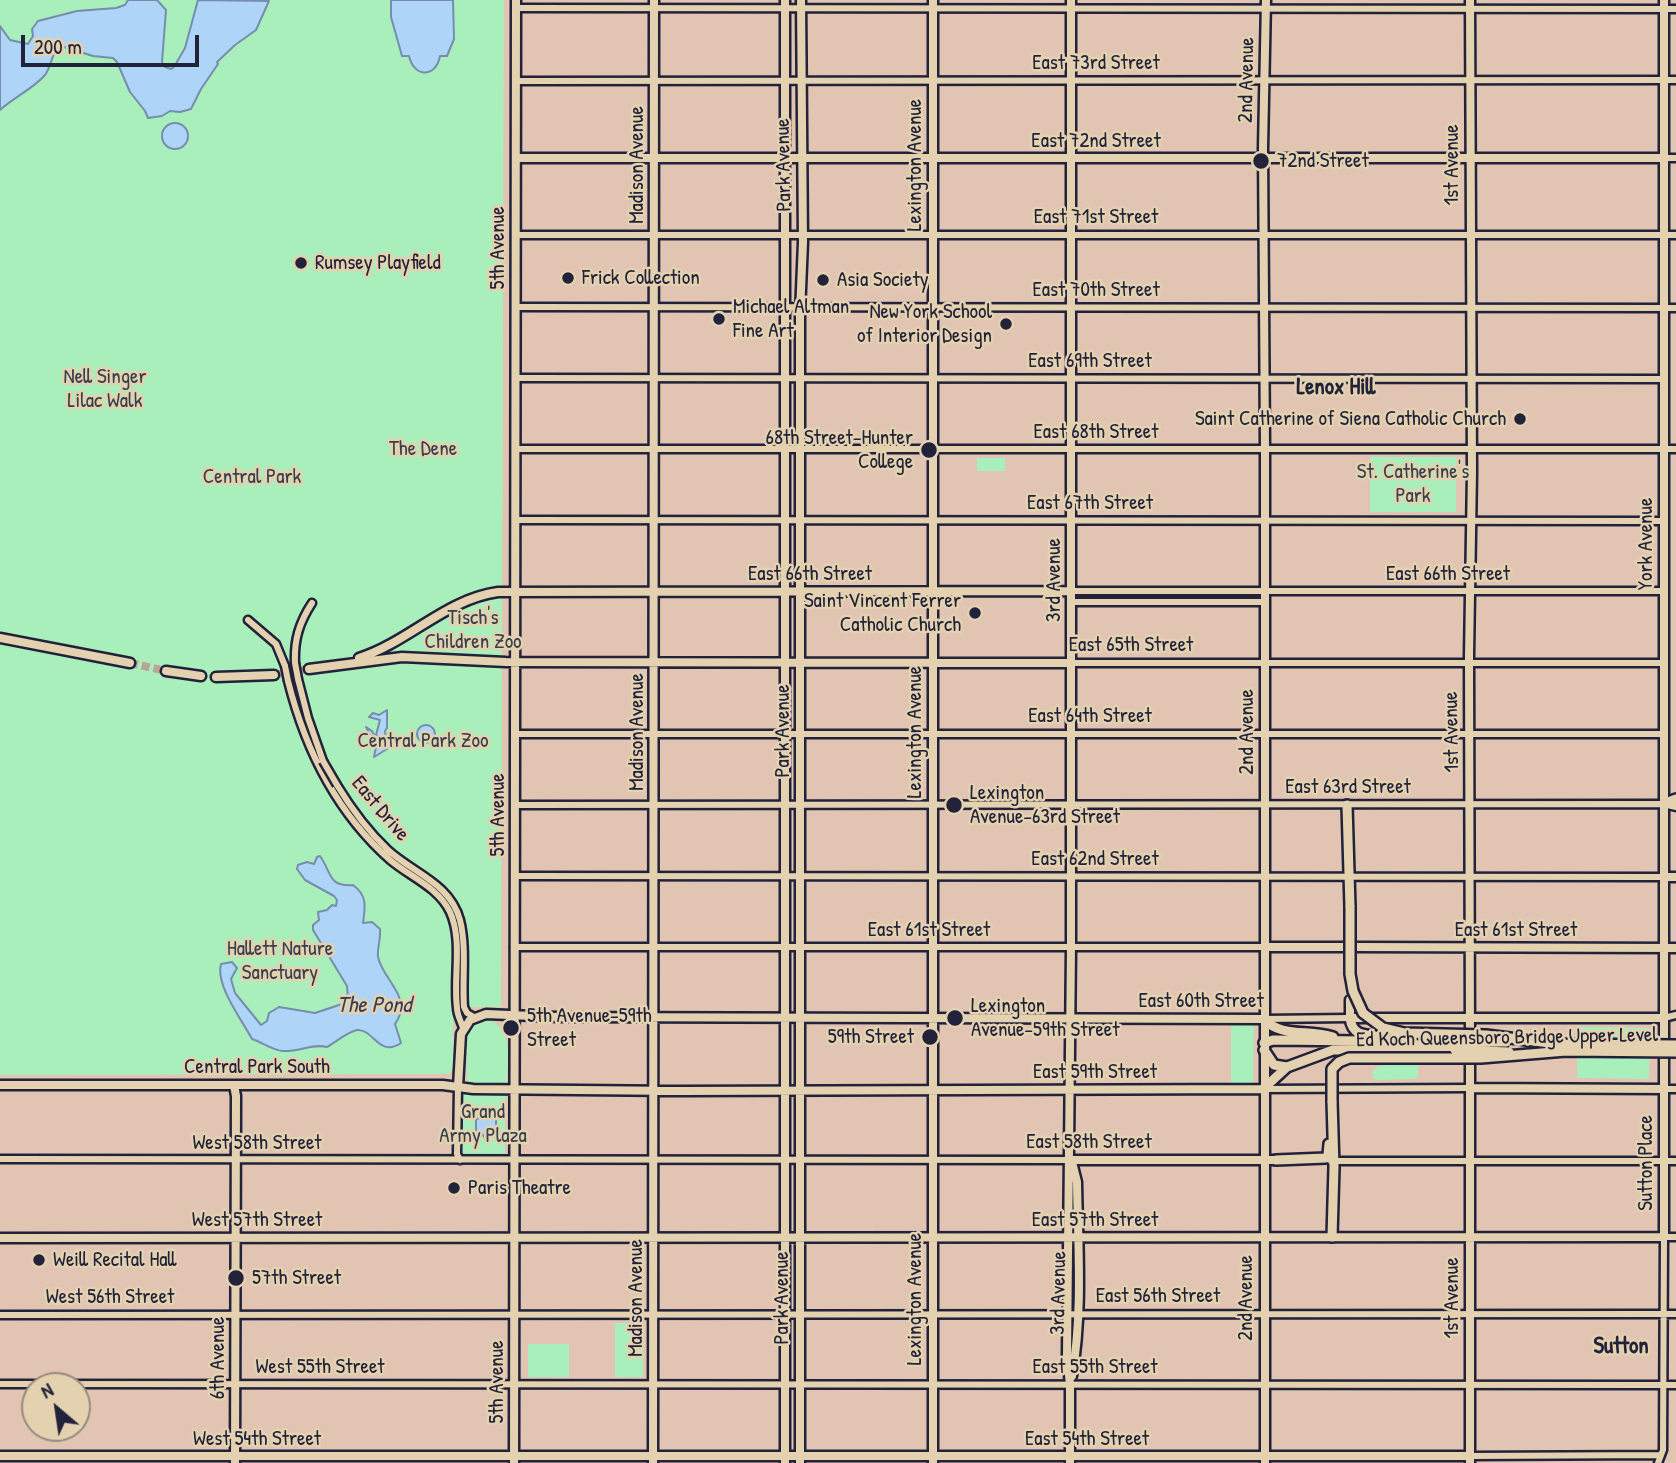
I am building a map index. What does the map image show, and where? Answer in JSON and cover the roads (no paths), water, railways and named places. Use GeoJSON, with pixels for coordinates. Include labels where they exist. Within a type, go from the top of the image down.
{"type":"FeatureCollection","features":[{"type":"Feature","properties":{"kind":"highway"},"geometry":{"type":"LineString","coordinates":[[1663,804],[1676,799]]}},
{"type":"Feature","properties":{"kind":"highway","name":"Ed Koch Queensboro Bridge Upper Level"},"geometry":{"type":"LineString","coordinates":[[1347,805],[1352,988],[1363,1013],[1383,1028],[1405,1033],[1486,1035],[1558,1044],[1676,1044]]}},
{"type":"Feature","properties":{"kind":"highway"},"geometry":{"type":"LineString","coordinates":[[1350,1018],[1353,1028],[1362,1035],[1455,1043]]}},
{"type":"Feature","properties":{"kind":"highway"},"geometry":{"type":"LineString","coordinates":[[1264,1019],[1278,1030],[1317,1033],[1345,1041]]}},
{"type":"Feature","properties":{"kind":"highway"},"geometry":{"type":"LineString","coordinates":[[1287,1067],[1274,1066],[1264,1046],[1273,1040],[1455,1043],[1676,1054]]}},
{"type":"Feature","properties":{"kind":"highway"},"geometry":{"type":"LineString","coordinates":[[1264,1089],[1287,1067],[1343,1049],[1566,1041],[1676,1044]]}},
{"type":"Feature","properties":{"kind":"highway","name":"Ed Koch Queensboro Bridge Upper Level"},"geometry":{"type":"LineString","coordinates":[[1333,1120],[1332,1069],[1341,1060],[1349,1058],[1481,1058],[1566,1051],[1676,1054]]}},
{"type":"Feature","properties":{"kind":"highway"},"geometry":{"type":"LineString","coordinates":[[1276,1160],[1327,1157],[1333,1120]]}},
{"type":"Feature","properties":{"kind":"highway"},"geometry":{"type":"LineString","coordinates":[[1332,1237],[1333,1120]]}},
{"type":"Feature","properties":{"kind":"main road","name":"5th Avenue"},"geometry":{"type":"LineString","coordinates":[[514,1460],[516,4]]}},
{"type":"Feature","properties":{"kind":"main road","name":"Madison Avenue"},"geometry":{"type":"LineString","coordinates":[[653,1460],[654,4]]}},
{"type":"Feature","properties":{"kind":"main road","name":"Park Avenue"},"geometry":{"type":"LineString","coordinates":[[785,4],[785,1460]]}},
{"type":"Feature","properties":{"kind":"main road","name":"Park Avenue"},"geometry":{"type":"LineString","coordinates":[[800,4],[803,235],[800,307],[800,1460]]}},
{"type":"Feature","properties":{"kind":"main road","name":"Lexington Avenue"},"geometry":{"type":"LineString","coordinates":[[933,4],[933,1460]]}},
{"type":"Feature","properties":{"kind":"main road","name":"3rd Avenue"},"geometry":{"type":"LineString","coordinates":[[1070,1459],[1067,1237],[1071,1160],[1072,947],[1071,4]]}},
{"type":"Feature","properties":{"kind":"main road","name":"2nd Avenue"},"geometry":{"type":"LineString","coordinates":[[1265,1460],[1263,1238],[1266,4]]}},
{"type":"Feature","properties":{"kind":"main road","name":"1st Avenue"},"geometry":{"type":"LineString","coordinates":[[1470,4],[1470,1459]]}},
{"type":"Feature","properties":{"kind":"main road","name":"York Avenue"},"geometry":{"type":"LineString","coordinates":[[1664,4],[1664,1089]]}},
{"type":"Feature","properties":{"kind":"main road","name":"East 72nd Street"},"geometry":{"type":"LineString","coordinates":[[516,158],[1664,158]]}},
{"type":"Feature","properties":{"kind":"main road","name":"East 66th Street"},"geometry":{"type":"LineString","coordinates":[[336,665],[384,649],[443,613],[482,596],[515,592],[1071,591]]}},
{"type":"Feature","properties":{"kind":"main road"},"geometry":{"type":"LineString","coordinates":[[0,638],[130,663]]}},
{"type":"Feature","properties":{"kind":"main road","name":"East 65th Street"},"geometry":{"type":"LineString","coordinates":[[336,665],[392,657],[515,662],[1072,663]]}},
{"type":"Feature","properties":{"kind":"main road"},"geometry":{"type":"LineString","coordinates":[[309,669],[336,665]]}},
{"type":"Feature","properties":{"kind":"main road"},"geometry":{"type":"LineString","coordinates":[[166,671],[201,676]]}},
{"type":"Feature","properties":{"kind":"main road"},"geometry":{"type":"LineString","coordinates":[[216,677],[274,675]]}},
{"type":"Feature","properties":{"kind":"main road","name":"East 62nd Street"},"geometry":{"type":"LineString","coordinates":[[1664,877],[1676,877]]}},
{"type":"Feature","properties":{"kind":"main road","name":"East 61st Street"},"geometry":{"type":"LineString","coordinates":[[1264,947],[1345,947]]}},
{"type":"Feature","properties":{"kind":"main road","name":"East 61st Street"},"geometry":{"type":"LineString","coordinates":[[1355,947],[1676,948]]}},
{"type":"Feature","properties":{"kind":"main road"},"geometry":{"type":"LineString","coordinates":[[1350,1000],[1350,1018]]}},
{"type":"Feature","properties":{"kind":"main road","name":"East 60th Street"},"geometry":{"type":"LineString","coordinates":[[474,1017],[486,1014],[1264,1019]]}},
{"type":"Feature","properties":{"kind":"main road"},"geometry":{"type":"LineString","coordinates":[[458,1087],[463,1028],[474,1017]]}},
{"type":"Feature","properties":{"kind":"main road","name":"East 60th Street"},"geometry":{"type":"LineString","coordinates":[[1350,1018],[1664,1018]]}},
{"type":"Feature","properties":{"kind":"main road","name":"Central Park South"},"geometry":{"type":"LineString","coordinates":[[0,1085],[443,1085],[514,1089]]}},
{"type":"Feature","properties":{"kind":"main road","name":"6th Avenue"},"geometry":{"type":"LineString","coordinates":[[234,1085],[236,1460]]}},
{"type":"Feature","properties":{"kind":"main road","name":"East 59th Street"},"geometry":{"type":"LineString","coordinates":[[1470,1088],[1664,1089]]}},
{"type":"Feature","properties":{"kind":"main road","name":"East 59th Street"},"geometry":{"type":"LineString","coordinates":[[514,1089],[1264,1089]]}},
{"type":"Feature","properties":{"kind":"main road","name":"Sutton Place"},"geometry":{"type":"LineString","coordinates":[[1664,1089],[1664,1237]]}},
{"type":"Feature","properties":{"kind":"main road","name":"3rd Avenue"},"geometry":{"type":"LineString","coordinates":[[1070,1385],[1075,1356],[1078,1237],[1077,1182],[1071,1160]]}},
{"type":"Feature","properties":{"kind":"main road","name":"East 58th Street"},"geometry":{"type":"LineString","coordinates":[[1071,1160],[1276,1160]]}},
{"type":"Feature","properties":{"kind":"main road"},"geometry":{"type":"LineString","coordinates":[[1068,1220],[1078,1201]]}},
{"type":"Feature","properties":{"kind":"main road","name":"East 57th Street"},"geometry":{"type":"LineString","coordinates":[[514,1237],[1664,1237]]}},
{"type":"Feature","properties":{"kind":"main road","name":"West 57th Street"},"geometry":{"type":"LineString","coordinates":[[0,1238],[514,1237]]}},
{"type":"Feature","properties":{"kind":"main road","name":"West 54th Street"},"geometry":{"type":"LineString","coordinates":[[0,1457],[514,1460]]}},
{"type":"Feature","properties":{"kind":"main road","name":"East 54th Street"},"geometry":{"type":"LineString","coordinates":[[514,1460],[1470,1459]]}},
{"type":"Feature","properties":{"kind":"street"},"geometry":{"type":"LineString","coordinates":[[516,4],[1664,4],[1676,9]]}},
{"type":"Feature","properties":{"kind":"street","name":"East 73rd Street"},"geometry":{"type":"LineString","coordinates":[[516,80],[1676,80]]}},
{"type":"Feature","properties":{"kind":"street","name":"East 72nd Street"},"geometry":{"type":"LineString","coordinates":[[1664,158],[1676,158]]}},
{"type":"Feature","properties":{"kind":"street","name":"East 71st Street"},"geometry":{"type":"LineString","coordinates":[[516,235],[1676,235]]}},
{"type":"Feature","properties":{"kind":"street","name":"East 70th Street"},"geometry":{"type":"LineString","coordinates":[[516,307],[1676,308]]}},
{"type":"Feature","properties":{"kind":"street","name":"East 69th Street"},"geometry":{"type":"LineString","coordinates":[[515,378],[1664,379]]}},
{"type":"Feature","properties":{"kind":"street","name":"East 68th Street"},"geometry":{"type":"LineString","coordinates":[[516,449],[1676,449]]}},
{"type":"Feature","properties":{"kind":"street","name":"East 67th Street"},"geometry":{"type":"LineString","coordinates":[[515,520],[1664,521]]}},
{"type":"Feature","properties":{"kind":"street","name":"East 66th Street"},"geometry":{"type":"LineString","coordinates":[[1071,591],[1664,591]]}},
{"type":"Feature","properties":{"kind":"street"},"geometry":{"type":"LineString","coordinates":[[1104,592],[1104,602]]}},
{"type":"Feature","properties":{"kind":"street"},"geometry":{"type":"LineString","coordinates":[[1233,592],[1233,604]]}},
{"type":"Feature","properties":{"kind":"street"},"geometry":{"type":"LineString","coordinates":[[1072,602],[1265,602]]}},
{"type":"Feature","properties":{"kind":"street","name":"East Drive"},"geometry":{"type":"LineString","coordinates":[[312,603],[302,618],[295,640],[295,663],[319,762],[334,787],[388,850],[439,886],[452,901],[462,931],[464,1007],[467,1013],[474,1017]]}},
{"type":"Feature","properties":{"kind":"street"},"geometry":{"type":"LineString","coordinates":[[248,620],[276,644],[319,762]]}},
{"type":"Feature","properties":{"kind":"street","name":"East 65th Street"},"geometry":{"type":"LineString","coordinates":[[1072,663],[1663,663]]}},
{"type":"Feature","properties":{"kind":"street","name":"East 64th Street"},"geometry":{"type":"LineString","coordinates":[[516,734],[1663,734]]}},
{"type":"Feature","properties":{"kind":"street"},"geometry":{"type":"LineString","coordinates":[[334,787],[355,823],[371,842],[402,870],[430,889],[449,910],[455,933],[457,1008],[463,1028]]}},
{"type":"Feature","properties":{"kind":"street","name":"East 63rd Street"},"geometry":{"type":"LineString","coordinates":[[516,805],[1663,804],[1676,807]]}},
{"type":"Feature","properties":{"kind":"street","name":"East 62nd Street"},"geometry":{"type":"LineString","coordinates":[[515,876],[1664,877]]}},
{"type":"Feature","properties":{"kind":"street","name":"East 61st Street"},"geometry":{"type":"LineString","coordinates":[[514,947],[1264,947]]}},
{"type":"Feature","properties":{"kind":"street","name":"East 60th Street"},"geometry":{"type":"LineString","coordinates":[[1664,1018],[1676,1015]]}},
{"type":"Feature","properties":{"kind":"street","name":"East 60th Street"},"geometry":{"type":"LineString","coordinates":[[1264,1019],[1350,1018]]}},
{"type":"Feature","properties":{"kind":"street"},"geometry":{"type":"LineString","coordinates":[[458,1087],[457,1154],[460,1160]]}},
{"type":"Feature","properties":{"kind":"street","name":"East 59th Street"},"geometry":{"type":"LineString","coordinates":[[1264,1089],[1470,1088]]}},
{"type":"Feature","properties":{"kind":"street","name":"East 59th Street"},"geometry":{"type":"LineString","coordinates":[[1664,1089],[1676,1089]]}},
{"type":"Feature","properties":{"kind":"street","name":"West 58th Street"},"geometry":{"type":"LineString","coordinates":[[0,1159],[514,1160]]}},
{"type":"Feature","properties":{"kind":"street","name":"East 58th Street"},"geometry":{"type":"LineString","coordinates":[[514,1160],[1071,1160]]}},
{"type":"Feature","properties":{"kind":"street","name":"East 58th Street"},"geometry":{"type":"LineString","coordinates":[[1276,1160],[1676,1161]]}},
{"type":"Feature","properties":{"kind":"street"},"geometry":{"type":"LineString","coordinates":[[1659,1459],[1664,1385],[1664,1237]]}},
{"type":"Feature","properties":{"kind":"street","name":"East 57th Street"},"geometry":{"type":"LineString","coordinates":[[1664,1237],[1676,1237]]}},
{"type":"Feature","properties":{"kind":"street","name":"East 56th Street"},"geometry":{"type":"LineString","coordinates":[[514,1315],[1676,1314]]}},
{"type":"Feature","properties":{"kind":"street","name":"West 56th Street"},"geometry":{"type":"LineString","coordinates":[[0,1315],[514,1315]]}},
{"type":"Feature","properties":{"kind":"street","name":"West 55th Street"},"geometry":{"type":"LineString","coordinates":[[0,1384],[514,1385]]}},
{"type":"Feature","properties":{"kind":"street","name":"East 55th Street"},"geometry":{"type":"LineString","coordinates":[[514,1385],[1676,1385]]}},
{"type":"Feature","properties":{"kind":"street","name":"East 54th Street"},"geometry":{"type":"LineString","coordinates":[[1470,1459],[1659,1459]]}},
{"type":"Feature","properties":{"kind":"water"},"geometry":{"type":"Polygon","coordinates":[[[128,0],[157,0],[166,10],[162,62],[165,67],[171,69],[185,48],[198,0],[269,1],[256,30],[217,62],[191,109],[170,111],[162,116],[148,118],[130,92],[113,58],[93,56],[61,46],[55,52],[45,75],[0,110],[0,26],[10,40],[28,44],[33,36],[32,29],[38,21],[77,11],[116,8],[125,5],[128,0]]]}},
{"type":"Feature","properties":{"kind":"water"},"geometry":{"type":"Polygon","coordinates":[[[391,0],[453,0],[454,39],[447,56],[440,56],[438,63],[430,71],[420,71],[415,68],[409,56],[402,56],[391,17],[391,0]]]}},
{"type":"Feature","properties":{"kind":"water"},"geometry":{"type":"Polygon","coordinates":[[[175,123],[184,127],[188,136],[184,145],[175,149],[166,145],[162,136],[166,127],[175,123]]]}},
{"type":"Feature","properties":{"kind":"water"},"geometry":{"type":"Polygon","coordinates":[[[387,710],[387,749],[374,757],[376,747],[366,727],[372,731],[381,746],[381,740],[376,735],[380,720],[369,717],[373,713],[379,715],[387,710]]]}},
{"type":"Feature","properties":{"kind":"water"},"geometry":{"type":"Polygon","coordinates":[[[426,725],[433,727],[433,741],[426,743],[419,741],[417,734],[419,727],[426,725]]]}},
{"type":"Feature","properties":{"kind":"water","name":"The Pond"},"geometry":{"type":"Polygon","coordinates":[[[320,856],[335,881],[353,885],[361,893],[365,907],[363,923],[372,922],[380,929],[378,957],[396,989],[401,1006],[395,1024],[401,1043],[393,1047],[382,1045],[363,1031],[357,1030],[327,1047],[276,1050],[252,1039],[222,982],[221,964],[232,962],[237,968],[231,979],[235,993],[261,1025],[267,1021],[269,1013],[279,1007],[315,1013],[345,1003],[348,999],[347,986],[313,930],[313,925],[319,920],[318,912],[327,910],[332,905],[336,906],[337,900],[305,880],[297,869],[298,865],[307,862],[314,864],[320,856]]]}},
{"type":"Feature","properties":{"kind":"water"},"geometry":{"type":"Polygon","coordinates":[[[476,1119],[496,1119],[496,1131],[485,1138],[480,1131],[476,1131],[476,1119]]]}},
{"type":"Feature","properties":{"kind":"tunnel"},"geometry":{"type":"LineString","coordinates":[[130,663],[166,671]]}},
{"type":"Feature","properties":{"kind":"tunnel"},"geometry":{"type":"LineString","coordinates":[[274,675],[309,669]]}},
{"type":"Feature","properties":{"kind":"place","name":"72nd Street"},"geometry":{"type":"Point","coordinates":[1261,161]}},
{"type":"Feature","properties":{"kind":"place","name":"Rumsey Playfield"},"geometry":{"type":"Point","coordinates":[301,263]}},
{"type":"Feature","properties":{"kind":"place","name":"Frick Collection"},"geometry":{"type":"Point","coordinates":[568,278]}},
{"type":"Feature","properties":{"kind":"place","name":"Asia Society"},"geometry":{"type":"Point","coordinates":[823,280]}},
{"type":"Feature","properties":{"kind":"place","name":"Michael Altman Fine Art"},"geometry":{"type":"Point","coordinates":[719,319]}},
{"type":"Feature","properties":{"kind":"place","name":"New York School of Interior Design"},"geometry":{"type":"Point","coordinates":[1006,324]}},
{"type":"Feature","properties":{"kind":"place","name":"Saint Catherine of Siena Catholic Church"},"geometry":{"type":"Point","coordinates":[1520,419]}},
{"type":"Feature","properties":{"kind":"place","name":"68th Street–Hunter College"},"geometry":{"type":"Point","coordinates":[929,450]}},
{"type":"Feature","properties":{"kind":"place","name":"Saint Vincent Ferrer Catholic Church"},"geometry":{"type":"Point","coordinates":[975,613]}},
{"type":"Feature","properties":{"kind":"place","name":"Lexington Avenue–63rd Street"},"geometry":{"type":"Point","coordinates":[954,805]}},
{"type":"Feature","properties":{"kind":"place","name":"Lexington Avenue–59th Street"},"geometry":{"type":"Point","coordinates":[955,1018]}},
{"type":"Feature","properties":{"kind":"place","name":"5th Avenue–59th Street"},"geometry":{"type":"Point","coordinates":[511,1028]}},
{"type":"Feature","properties":{"kind":"place","name":"59th Street"},"geometry":{"type":"Point","coordinates":[930,1037]}},
{"type":"Feature","properties":{"kind":"place","name":"Paris Theatre"},"geometry":{"type":"Point","coordinates":[454,1188]}},
{"type":"Feature","properties":{"kind":"place","name":"Weill Recital Hall"},"geometry":{"type":"Point","coordinates":[39,1260]}},
{"type":"Feature","properties":{"kind":"place","name":"57th Street"},"geometry":{"type":"Point","coordinates":[236,1278]}},
{"type":"Feature","properties":{"kind":"district","name":"Lenox Hill"},"geometry":{"type":"Point","coordinates":[1336,388]}},
{"type":"Feature","properties":{"kind":"district","name":"Sutton"},"geometry":{"type":"Point","coordinates":[1621,1347]}},
{"type":"Feature","properties":{"kind":"park label","name":"Nell Singer Lilac Walk"},"geometry":{"type":"Point","coordinates":[105,389]}},
{"type":"Feature","properties":{"kind":"park label","name":"The Dene"},"geometry":{"type":"Point","coordinates":[423,449]}},
{"type":"Feature","properties":{"kind":"park label","name":"Central Park"},"geometry":{"type":"Point","coordinates":[252,477]}},
{"type":"Feature","properties":{"kind":"park label","name":"St. Catherine's Park"},"geometry":{"type":"Point","coordinates":[1413,484]}},
{"type":"Feature","properties":{"kind":"park label","name":"Tisch's Children Zoo"},"geometry":{"type":"Point","coordinates":[473,630]}},
{"type":"Feature","properties":{"kind":"park label","name":"Central Park Zoo"},"geometry":{"type":"Point","coordinates":[423,741]}},
{"type":"Feature","properties":{"kind":"park label","name":"Hallett Nature Sanctuary"},"geometry":{"type":"Point","coordinates":[280,961]}},
{"type":"Feature","properties":{"kind":"park label","name":"Grand Army Plaza"},"geometry":{"type":"Point","coordinates":[483,1124]}}]}
